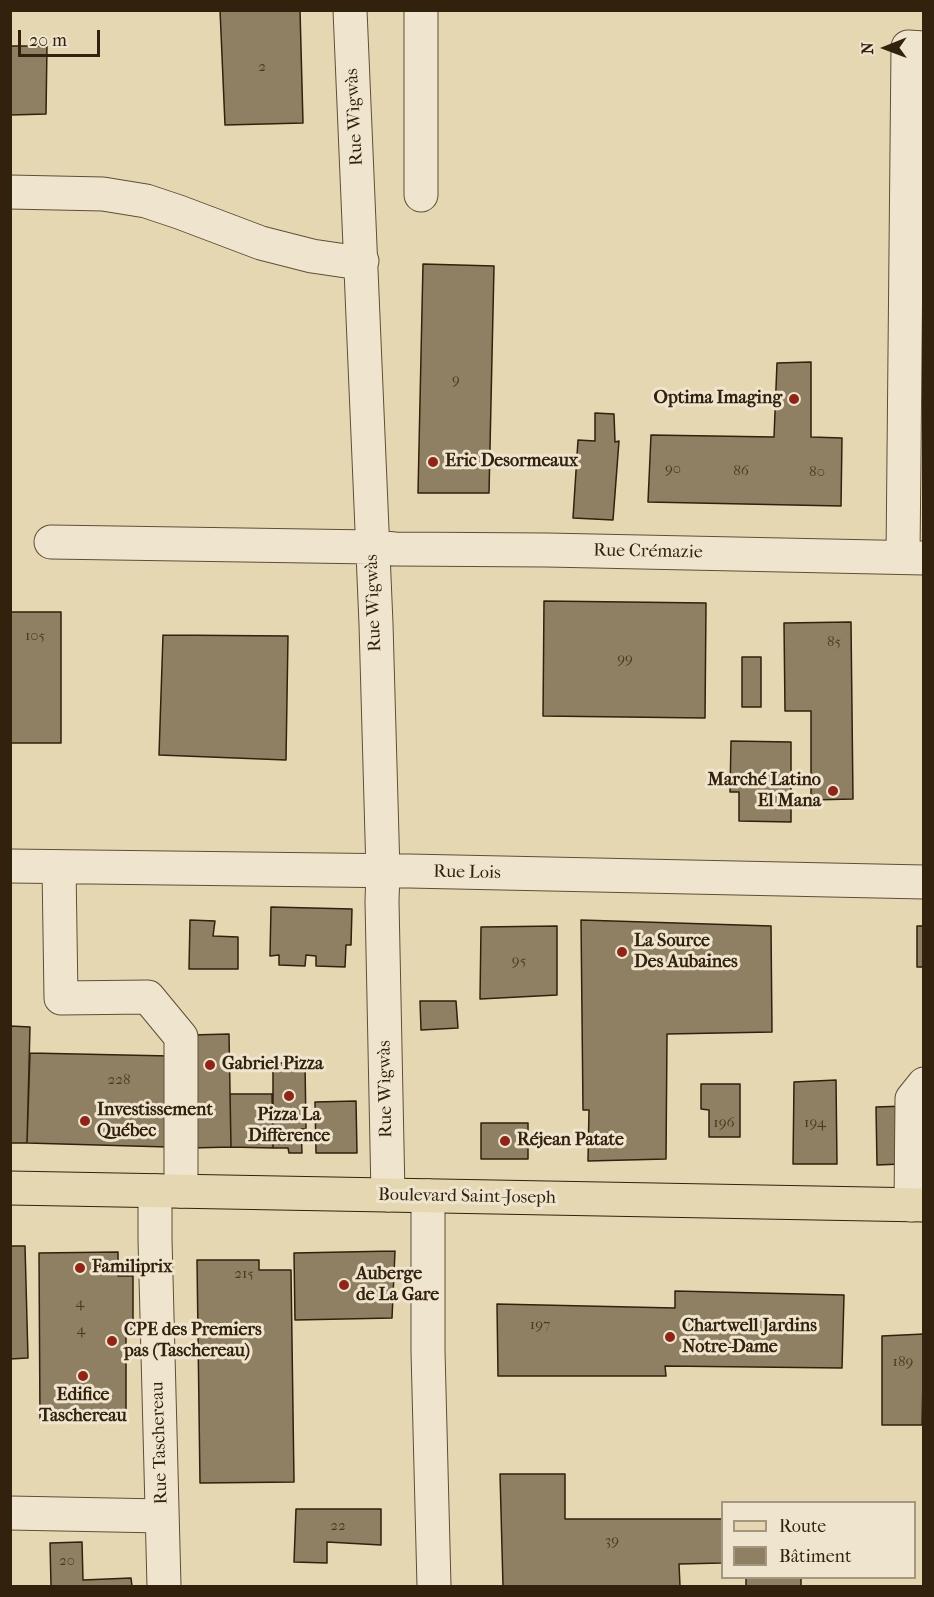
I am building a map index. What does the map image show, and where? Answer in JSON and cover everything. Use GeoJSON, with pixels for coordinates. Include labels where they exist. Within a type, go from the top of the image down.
{"type":"FeatureCollection","features":[{"type":"Feature","properties":{"kind":"main road","name":"Boulevard Saint-Joseph"},"geometry":{"type":"LineString","coordinates":[[10,1188],[917,1205]]}},
{"type":"Feature","properties":{"kind":"street","name":"Rue Wìgwàs"},"geometry":{"type":"LineString","coordinates":[[350,10],[362,261],[383,872],[387,1195]]}},
{"type":"Feature","properties":{"kind":"street"},"geometry":{"type":"LineString","coordinates":[[421,195],[422,10]]}},
{"type":"Feature","properties":{"kind":"street"},"geometry":{"type":"LineString","coordinates":[[913,557],[908,47],[924,48]]}},
{"type":"Feature","properties":{"kind":"street"},"geometry":{"type":"LineString","coordinates":[[10,192],[103,194],[146,201],[261,243],[312,256],[362,261]]}},
{"type":"Feature","properties":{"kind":"street","name":"Rue Crémazie"},"geometry":{"type":"LineString","coordinates":[[51,542],[372,547],[401,550],[547,550],[913,557]]}},
{"type":"Feature","properties":{"kind":"street","name":"Rue Lois"},"geometry":{"type":"LineString","coordinates":[[10,866],[924,882]]}},
{"type":"Feature","properties":{"kind":"street","name":"Rue Taschereau"},"geometry":{"type":"LineString","coordinates":[[59,867],[61,998],[148,997],[181,1037],[168,1191],[155,1239],[164,1587]]}},
{"type":"Feature","properties":{"kind":"street"},"geometry":{"type":"LineString","coordinates":[[917,1205],[912,1099],[924,1084]]}},
{"type":"Feature","properties":{"kind":"street"},"geometry":{"type":"LineString","coordinates":[[428,1196],[428,1351],[434,1587]]}},
{"type":"Feature","properties":{"kind":"street"},"geometry":{"type":"LineString","coordinates":[[10,1513],[162,1516]]}},
{"type":"Feature","properties":{"kind":"building"},"geometry":{"type":"Polygon","coordinates":[[[220,10],[300,10],[303,123],[225,125],[220,10]]]}},
{"type":"Feature","properties":{"kind":"building"},"geometry":{"type":"Polygon","coordinates":[[[10,46],[47,46],[46,114],[10,115],[10,46]]]}},
{"type":"Feature","properties":{"kind":"building"},"geometry":{"type":"Polygon","coordinates":[[[423,264],[494,266],[489,493],[418,493],[423,264]]]}},
{"type":"Feature","properties":{"kind":"building","name":"Optima Imaging"},"geometry":{"type":"Polygon","coordinates":[[[811,362],[811,437],[842,438],[841,506],[648,502],[651,435],[774,437],[777,363],[811,362]]]}},
{"type":"Feature","properties":{"kind":"building"},"geometry":{"type":"Polygon","coordinates":[[[595,413],[614,414],[615,442],[619,441],[613,520],[573,518],[578,440],[595,441],[595,413]]]}},
{"type":"Feature","properties":{"kind":"building"},"geometry":{"type":"Polygon","coordinates":[[[544,601],[706,603],[705,718],[543,716],[544,601]]]}},
{"type":"Feature","properties":{"kind":"building"},"geometry":{"type":"Polygon","coordinates":[[[10,612],[61,612],[61,743],[10,743],[10,612]]]}},
{"type":"Feature","properties":{"kind":"building"},"geometry":{"type":"Polygon","coordinates":[[[851,622],[853,799],[811,800],[811,711],[785,711],[784,623],[851,622]]]}},
{"type":"Feature","properties":{"kind":"building"},"geometry":{"type":"Polygon","coordinates":[[[163,635],[288,636],[286,760],[159,755],[163,635]]]}},
{"type":"Feature","properties":{"kind":"building"},"geometry":{"type":"Polygon","coordinates":[[[742,657],[761,657],[761,707],[742,707],[742,657]]]}},
{"type":"Feature","properties":{"kind":"building"},"geometry":{"type":"Polygon","coordinates":[[[731,741],[791,742],[791,822],[739,821],[739,792],[730,792],[731,741]]]}},
{"type":"Feature","properties":{"kind":"building"},"geometry":{"type":"Polygon","coordinates":[[[271,907],[352,909],[351,945],[346,945],[345,967],[316,966],[316,956],[306,955],[305,966],[279,965],[279,955],[270,956],[271,907]]]}},
{"type":"Feature","properties":{"kind":"building"},"geometry":{"type":"Polygon","coordinates":[[[190,920],[215,921],[213,936],[238,937],[238,969],[189,969],[190,920]]]}},
{"type":"Feature","properties":{"kind":"building"},"geometry":{"type":"Polygon","coordinates":[[[581,920],[771,926],[772,1032],[667,1034],[666,1159],[588,1161],[589,1110],[583,1110],[581,920]]]}},
{"type":"Feature","properties":{"kind":"building"},"geometry":{"type":"Polygon","coordinates":[[[557,926],[557,995],[480,999],[481,927],[557,926]]]}},
{"type":"Feature","properties":{"kind":"building"},"geometry":{"type":"Polygon","coordinates":[[[917,926],[924,926],[924,967],[917,967],[917,926]]]}},
{"type":"Feature","properties":{"kind":"building"},"geometry":{"type":"Polygon","coordinates":[[[420,1001],[456,1001],[458,1028],[421,1030],[420,1001]]]}},
{"type":"Feature","properties":{"kind":"building"},"geometry":{"type":"Polygon","coordinates":[[[10,1026],[30,1027],[27,1143],[10,1143],[10,1026]]]}},
{"type":"Feature","properties":{"kind":"building","name":"Gabriel Pizza"},"geometry":{"type":"Polygon","coordinates":[[[229,1034],[231,1147],[191,1148],[191,1035],[229,1034]]]}},
{"type":"Feature","properties":{"kind":"building"},"geometry":{"type":"Polygon","coordinates":[[[30,1053],[170,1056],[168,1147],[27,1143],[30,1053]]]}},
{"type":"Feature","properties":{"kind":"building","name":"Pizza La Difference"},"geometry":{"type":"Polygon","coordinates":[[[273,1063],[305,1063],[306,1129],[301,1129],[302,1153],[289,1153],[288,1148],[273,1148],[273,1063]]]}},
{"type":"Feature","properties":{"kind":"building"},"geometry":{"type":"Polygon","coordinates":[[[836,1080],[837,1164],[793,1164],[794,1082],[836,1080]]]}},
{"type":"Feature","properties":{"kind":"building"},"geometry":{"type":"Polygon","coordinates":[[[701,1084],[740,1084],[740,1137],[709,1137],[709,1110],[701,1109],[701,1084]]]}},
{"type":"Feature","properties":{"kind":"building"},"geometry":{"type":"Polygon","coordinates":[[[230,1094],[272,1094],[273,1148],[231,1147],[230,1094]]]}},
{"type":"Feature","properties":{"kind":"building"},"geometry":{"type":"Polygon","coordinates":[[[356,1101],[357,1153],[316,1153],[315,1102],[356,1101]]]}},
{"type":"Feature","properties":{"kind":"building"},"geometry":{"type":"Polygon","coordinates":[[[906,1106],[901,1164],[877,1165],[876,1107],[906,1106]]]}},
{"type":"Feature","properties":{"kind":"building","name":"Réjean Patate"},"geometry":{"type":"Polygon","coordinates":[[[481,1123],[528,1123],[528,1159],[481,1159],[481,1123]]]}},
{"type":"Feature","properties":{"kind":"building"},"geometry":{"type":"Polygon","coordinates":[[[10,1246],[25,1246],[28,1358],[10,1359],[10,1246]]]}},
{"type":"Feature","properties":{"kind":"building","name":"Auberge de La Gare"},"geometry":{"type":"Polygon","coordinates":[[[395,1251],[392,1318],[295,1320],[294,1253],[395,1251]]]}},
{"type":"Feature","properties":{"kind":"building","name":"Edifice Taschereau"},"geometry":{"type":"Polygon","coordinates":[[[118,1252],[118,1276],[133,1276],[133,1329],[126,1329],[126,1422],[40,1422],[39,1253],[118,1252]]]}},
{"type":"Feature","properties":{"kind":"building"},"geometry":{"type":"Polygon","coordinates":[[[197,1260],[259,1260],[259,1270],[291,1270],[294,1482],[200,1483],[197,1260]]]}},
{"type":"Feature","properties":{"kind":"building","name":"Chartwell Jardins Notre-Dame"},"geometry":{"type":"Polygon","coordinates":[[[675,1291],[844,1295],[842,1368],[665,1366],[666,1376],[498,1376],[497,1304],[675,1308],[675,1291]]]}},
{"type":"Feature","properties":{"kind":"building"},"geometry":{"type":"Polygon","coordinates":[[[924,1334],[922,1425],[882,1425],[882,1336],[924,1334]]]}},
{"type":"Feature","properties":{"kind":"building"},"geometry":{"type":"Polygon","coordinates":[[[500,1474],[565,1474],[565,1519],[721,1519],[721,1563],[679,1564],[680,1586],[503,1586],[500,1474]]]}},
{"type":"Feature","properties":{"kind":"building"},"geometry":{"type":"Polygon","coordinates":[[[296,1509],[381,1509],[381,1545],[327,1542],[327,1563],[294,1562],[296,1509]]]}},
{"type":"Feature","properties":{"kind":"building"},"geometry":{"type":"Polygon","coordinates":[[[82,1542],[83,1580],[131,1578],[132,1586],[51,1586],[50,1543],[82,1542]]]}},
{"type":"Feature","properties":{"kind":"building"},"geometry":{"type":"Polygon","coordinates":[[[746,1579],[801,1579],[801,1586],[746,1586],[746,1579]]]}},
{"type":"Feature","properties":{"kind":"place","name":"Optima Imaging"},"geometry":{"type":"Point","coordinates":[794,399]}},
{"type":"Feature","properties":{"kind":"place","name":"Eric Desormeaux"},"geometry":{"type":"Point","coordinates":[433,462]}},
{"type":"Feature","properties":{"kind":"place","name":"Marché Latino El Mana"},"geometry":{"type":"Point","coordinates":[833,791]}},
{"type":"Feature","properties":{"kind":"place","name":"La Source Des Aubaines"},"geometry":{"type":"Point","coordinates":[622,952]}},
{"type":"Feature","properties":{"kind":"place","name":"Gabriel Pizza"},"geometry":{"type":"Point","coordinates":[210,1065]}},
{"type":"Feature","properties":{"kind":"place","name":"Pizza La Difference"},"geometry":{"type":"Point","coordinates":[289,1096]}},
{"type":"Feature","properties":{"kind":"place","name":"Investissement Québec"},"geometry":{"type":"Point","coordinates":[85,1121]}},
{"type":"Feature","properties":{"kind":"place","name":"Réjean Patate"},"geometry":{"type":"Point","coordinates":[505,1141]}},
{"type":"Feature","properties":{"kind":"place","name":"Familiprix"},"geometry":{"type":"Point","coordinates":[80,1268]}},
{"type":"Feature","properties":{"kind":"place","name":"Auberge de La Gare"},"geometry":{"type":"Point","coordinates":[344,1285]}},
{"type":"Feature","properties":{"kind":"place","name":"Chartwell Jardins Notre-Dame"},"geometry":{"type":"Point","coordinates":[670,1337]}},
{"type":"Feature","properties":{"kind":"place","name":"CPE des Premiers pas (Taschereau)"},"geometry":{"type":"Point","coordinates":[112,1341]}},
{"type":"Feature","properties":{"kind":"place","name":"Edifice Taschereau"},"geometry":{"type":"Point","coordinates":[83,1376]}}]}
